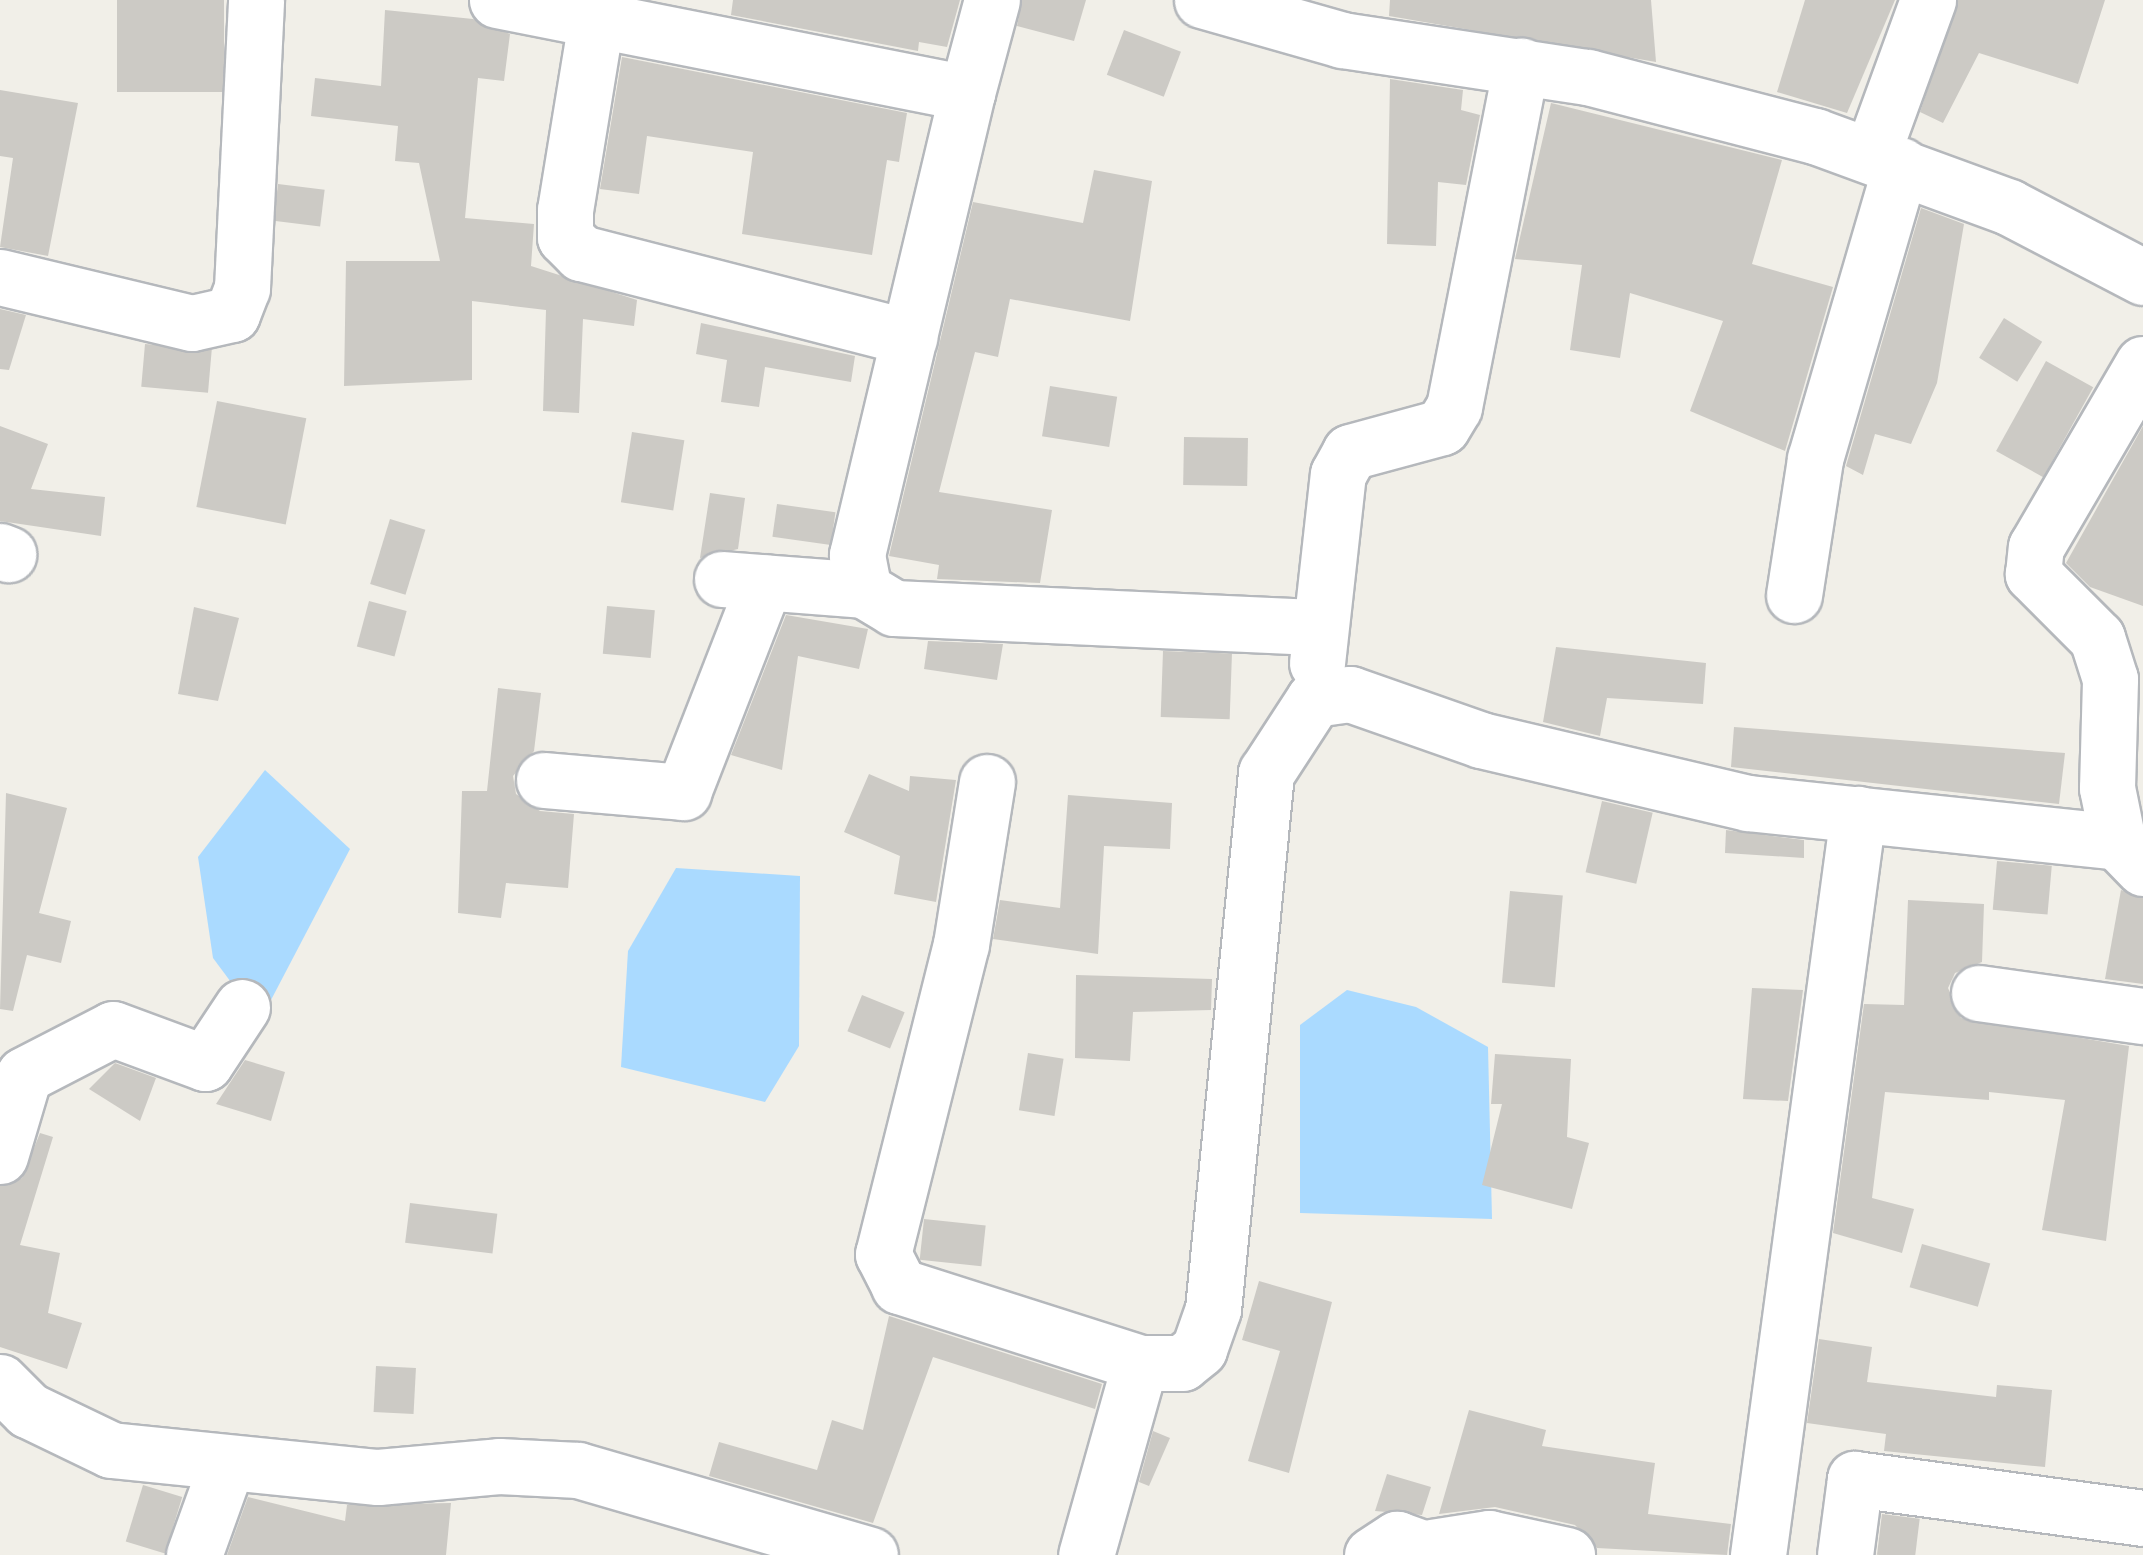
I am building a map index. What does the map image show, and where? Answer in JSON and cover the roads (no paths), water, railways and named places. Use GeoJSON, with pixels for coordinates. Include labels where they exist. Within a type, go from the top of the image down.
{"type":"FeatureCollection","features":[{"type":"Feature","properties":{"kind":"street"},"geometry":{"type":"LineString","coordinates":[[0,277],[192,323],[232,314],[242,288],[256,0]]}},
{"type":"Feature","properties":{"kind":"street"},"geometry":{"type":"LineString","coordinates":[[497,0],[596,21],[694,20],[967,92]]}},
{"type":"Feature","properties":{"kind":"street"},"geometry":{"type":"LineString","coordinates":[[864,590],[857,555],[992,0]]}},
{"type":"Feature","properties":{"kind":"street"},"geometry":{"type":"LineString","coordinates":[[1794,595],[1815,459],[1928,0]]}},
{"type":"Feature","properties":{"kind":"street"},"geometry":{"type":"LineString","coordinates":[[1234,6],[1717,107],[1886,160],[2009,207],[2143,278]]}},
{"type":"Feature","properties":{"kind":"street"},"geometry":{"type":"LineString","coordinates":[[596,21],[565,210],[565,237],[581,254],[909,337]]}},
{"type":"Feature","properties":{"kind":"street"},"geometry":{"type":"LineString","coordinates":[[987,782],[961,944],[883,1254],[887,1274],[899,1286],[1140,1363],[1182,1363],[1199,1349],[1213,1309],[1266,773],[1314,699],[1338,474],[1350,452],[1442,427],[1454,407],[1522,66]]}},
{"type":"Feature","properties":{"kind":"street"},"geometry":{"type":"LineString","coordinates":[[1314,699],[1350,694],[1481,740],[1688,791],[2131,855],[2101,652],[2034,574],[2036,547],[2143,364]]}},
{"type":"Feature","properties":{"kind":"street"},"geometry":{"type":"LineString","coordinates":[[544,780],[683,792],[744,580],[864,590],[894,608],[1320,628]]}},
{"type":"Feature","properties":{"kind":"street"},"geometry":{"type":"LineString","coordinates":[[1758,1555],[1858,814]]}},
{"type":"Feature","properties":{"kind":"street"},"geometry":{"type":"LineString","coordinates":[[1979,993],[2143,1016]]}},
{"type":"Feature","properties":{"kind":"street"},"geometry":{"type":"LineString","coordinates":[[0,1156],[24,1075],[113,1028],[205,1063],[242,1007]]}},
{"type":"Feature","properties":{"kind":"street"},"geometry":{"type":"LineString","coordinates":[[1086,1555],[1140,1363]]}},
{"type":"Feature","properties":{"kind":"street"},"geometry":{"type":"LineString","coordinates":[[0,1382],[28,1410],[111,1450],[226,1466],[378,1477],[499,1466],[578,1470],[870,1555]]}},
{"type":"Feature","properties":{"kind":"street"},"geometry":{"type":"LineString","coordinates":[[194,1555],[226,1466]]}},
{"type":"Feature","properties":{"kind":"street"},"geometry":{"type":"LineString","coordinates":[[1845,1555],[1855,1478],[2143,1518]]}},
{"type":"Feature","properties":{"kind":"street"},"geometry":{"type":"LineString","coordinates":[[1372,1555],[1397,1539],[1437,1551],[1490,1538],[1567,1555]]}},
{"type":"Feature","properties":{"kind":"water"},"geometry":{"type":"Polygon","coordinates":[[[265,770],[350,849],[260,1021],[213,958],[198,857],[265,770]]]}},
{"type":"Feature","properties":{"kind":"water"},"geometry":{"type":"Polygon","coordinates":[[[676,868],[800,876],[799,1046],[765,1102],[621,1067],[628,951],[676,868]]]}},
{"type":"Feature","properties":{"kind":"water"},"geometry":{"type":"Polygon","coordinates":[[[1347,990],[1416,1007],[1488,1047],[1492,1219],[1300,1213],[1300,1025],[1347,990]]]}}]}
